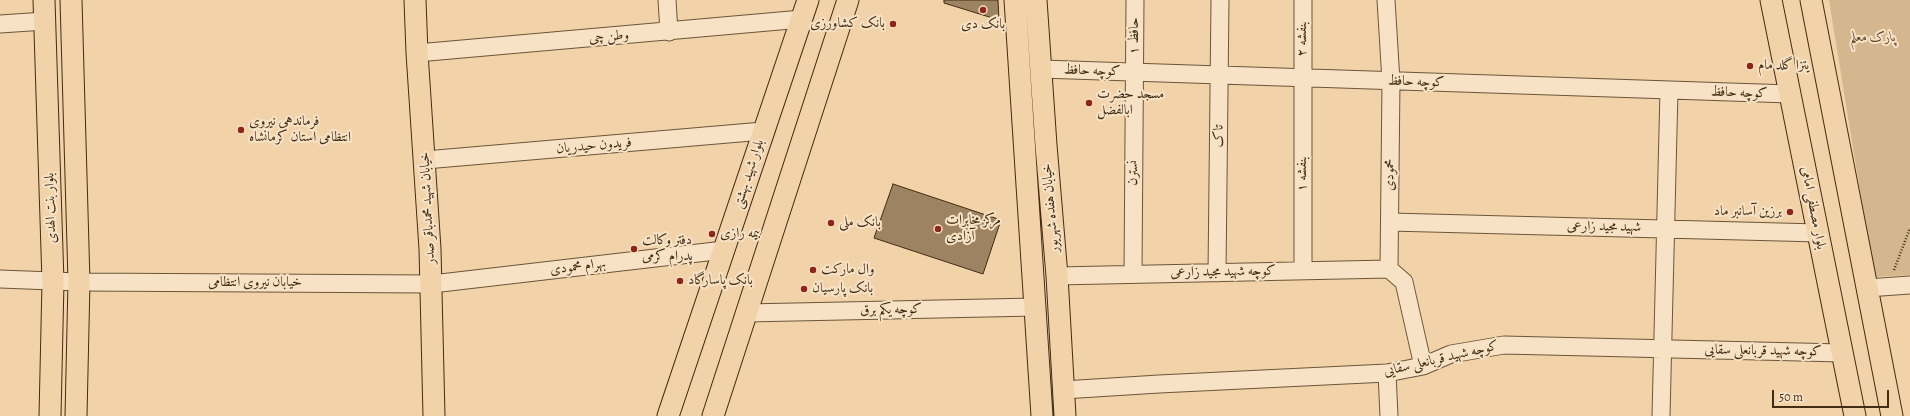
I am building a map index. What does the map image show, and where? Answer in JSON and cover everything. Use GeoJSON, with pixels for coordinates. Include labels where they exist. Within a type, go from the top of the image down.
{"type":"FeatureCollection","features":[{"type":"Feature","properties":{"kind":"main road","name":"بلوار بنت الهدی"},"geometry":{"type":"LineString","coordinates":[[44,0],[53,282],[50,416]]}},
{"type":"Feature","properties":{"kind":"main road","name":"بلوار بنت الهدی"},"geometry":{"type":"LineString","coordinates":[[71,0],[79,282],[76,416]]}},
{"type":"Feature","properties":{"kind":"main road","name":"خیابان شهید محمدباقر صدر"},"geometry":{"type":"LineString","coordinates":[[415,0],[432,284],[434,416]]}},
{"type":"Feature","properties":{"kind":"main road"},"geometry":{"type":"LineString","coordinates":[[713,416],[848,0]]}},
{"type":"Feature","properties":{"kind":"main road","name":"خیابان هفده شهریور"},"geometry":{"type":"LineString","coordinates":[[1015,0],[1042,416]]}},
{"type":"Feature","properties":{"kind":"main road","name":"خیابان هفده شهریور"},"geometry":{"type":"LineString","coordinates":[[1036,0],[1057,276],[1065,416]]}},
{"type":"Feature","properties":{"kind":"main road","name":"بلوار مصطفی امامی"},"geometry":{"type":"LineString","coordinates":[[1771,0],[1855,416]]}},
{"type":"Feature","properties":{"kind":"main road"},"geometry":{"type":"LineString","coordinates":[[1811,0],[1892,416]]}},
{"type":"Feature","properties":{"kind":"main road","name":"بلوار شهید بهشتی"},"geometry":{"type":"LineString","coordinates":[[668,416],[805,10]]}},
{"type":"Feature","properties":{"kind":"street"},"geometry":{"type":"LineString","coordinates":[[667,0],[669,32]]}},
{"type":"Feature","properties":{"kind":"street","name":"حافظ ۱"},"geometry":{"type":"LineString","coordinates":[[1135,0],[1135,72]]}},
{"type":"Feature","properties":{"kind":"street","name":"تاک"},"geometry":{"type":"LineString","coordinates":[[1217,272],[1220,0]]}},
{"type":"Feature","properties":{"kind":"street","name":"بنفشه ۲"},"geometry":{"type":"LineString","coordinates":[[1303,0],[1303,78]]}},
{"type":"Feature","properties":{"kind":"street","name":"محمودی"},"geometry":{"type":"LineString","coordinates":[[1386,0],[1391,81],[1389,269]]}},
{"type":"Feature","properties":{"kind":"street","name":"وطن چی"},"geometry":{"type":"LineString","coordinates":[[417,53],[669,32],[805,10]]}},
{"type":"Feature","properties":{"kind":"street"},"geometry":{"type":"LineString","coordinates":[[0,24],[45,21]]}},
{"type":"Feature","properties":{"kind":"street","name":"کوچه حافظ"},"geometry":{"type":"LineString","coordinates":[[1041,69],[1790,94]]}},
{"type":"Feature","properties":{"kind":"street","name":"نسترن"},"geometry":{"type":"LineString","coordinates":[[1133,274],[1135,72]]}},
{"type":"Feature","properties":{"kind":"street","name":"بنفشه ۱"},"geometry":{"type":"LineString","coordinates":[[1303,78],[1303,271]]}},
{"type":"Feature","properties":{"kind":"street"},"geometry":{"type":"LineString","coordinates":[[1661,416],[1669,90]]}},
{"type":"Feature","properties":{"kind":"street","name":"فریدون حیدریان"},"geometry":{"type":"LineString","coordinates":[[425,160],[763,131]]}},
{"type":"Feature","properties":{"kind":"street","name":"شهید مجید زارعی"},"geometry":{"type":"LineString","coordinates":[[1390,222],[1819,234]]}},
{"type":"Feature","properties":{"kind":"street","name":"بهرام محمودی"},"geometry":{"type":"LineString","coordinates":[[432,284],[724,250]]}},
{"type":"Feature","properties":{"kind":"street"},"geometry":{"type":"LineString","coordinates":[[1389,269],[1404,282],[1423,366]]}},
{"type":"Feature","properties":{"kind":"street","name":"کوچه شهید مجید زارعی"},"geometry":{"type":"LineString","coordinates":[[1057,276],[1389,269]]}},
{"type":"Feature","properties":{"kind":"street","name":"خیابان نیروی انتظامی"},"geometry":{"type":"LineString","coordinates":[[0,280],[53,282],[432,284]]}},
{"type":"Feature","properties":{"kind":"street"},"geometry":{"type":"LineString","coordinates":[[1867,288],[1910,286]]}},
{"type":"Feature","properties":{"kind":"street","name":"کوچه یکم برق"},"geometry":{"type":"LineString","coordinates":[[746,313],[1035,307]]}},
{"type":"Feature","properties":{"kind":"street","name":"کوچه شهید قربانعلی سقایی"},"geometry":{"type":"LineString","coordinates":[[1063,390],[1387,373],[1423,366],[1451,354],[1504,345],[1842,353]]}},
{"type":"Feature","properties":{"kind":"street"},"geometry":{"type":"LineString","coordinates":[[1387,373],[1389,416]]}},
{"type":"Feature","properties":{"kind":"path"},"geometry":{"type":"LineString","coordinates":[[1888,287],[1910,228]]}},
{"type":"Feature","properties":{"kind":"green space","name":"پارک معلم"},"geometry":{"type":"Polygon","coordinates":[[[1829,0],[1910,0],[1910,275],[1874,277],[1829,0]]]}},
{"type":"Feature","properties":{"kind":"building","name":"بانک دی"},"geometry":{"type":"Polygon","coordinates":[[[944,0],[998,0],[999,20],[944,3],[944,0]]]}},
{"type":"Feature","properties":{"kind":"building","name":"مرکز مخابرات آزادی"},"geometry":{"type":"Polygon","coordinates":[[[893,184],[1001,220],[983,274],[874,238],[893,184]]]}},
{"type":"Feature","properties":{"kind":"place","name":"بانک دی"},"geometry":{"type":"Point","coordinates":[983,10]}},
{"type":"Feature","properties":{"kind":"place","name":"بانک کشاورزی"},"geometry":{"type":"Point","coordinates":[893,24]}},
{"type":"Feature","properties":{"kind":"place","name":"یتزا گلد مام"},"geometry":{"type":"Point","coordinates":[1750,66]}},
{"type":"Feature","properties":{"kind":"place","name":"مسجد حضرت ابالفضل"},"geometry":{"type":"Point","coordinates":[1089,103]}},
{"type":"Feature","properties":{"kind":"place","name":"فرماندهی نیروی انتظامی استان کرمانشاه"},"geometry":{"type":"Point","coordinates":[241,130]}},
{"type":"Feature","properties":{"kind":"place","name":"برزین آسانبر ماد"},"geometry":{"type":"Point","coordinates":[1790,212]}},
{"type":"Feature","properties":{"kind":"place","name":"بانک ملی"},"geometry":{"type":"Point","coordinates":[831,223]}},
{"type":"Feature","properties":{"kind":"place","name":"مرکز مخابرات آزادی"},"geometry":{"type":"Point","coordinates":[938,229]}},
{"type":"Feature","properties":{"kind":"place","name":"بیمه رازی"},"geometry":{"type":"Point","coordinates":[712,234]}},
{"type":"Feature","properties":{"kind":"place","name":"دفتر وکالت پدرام کرمی"},"geometry":{"type":"Point","coordinates":[634,249]}},
{"type":"Feature","properties":{"kind":"place","name":"وال مارکت"},"geometry":{"type":"Point","coordinates":[813,270]}},
{"type":"Feature","properties":{"kind":"place","name":"بانک پاسارگاد"},"geometry":{"type":"Point","coordinates":[680,281]}},
{"type":"Feature","properties":{"kind":"place","name":"بانک پارسیان"},"geometry":{"type":"Point","coordinates":[804,289]}}]}
